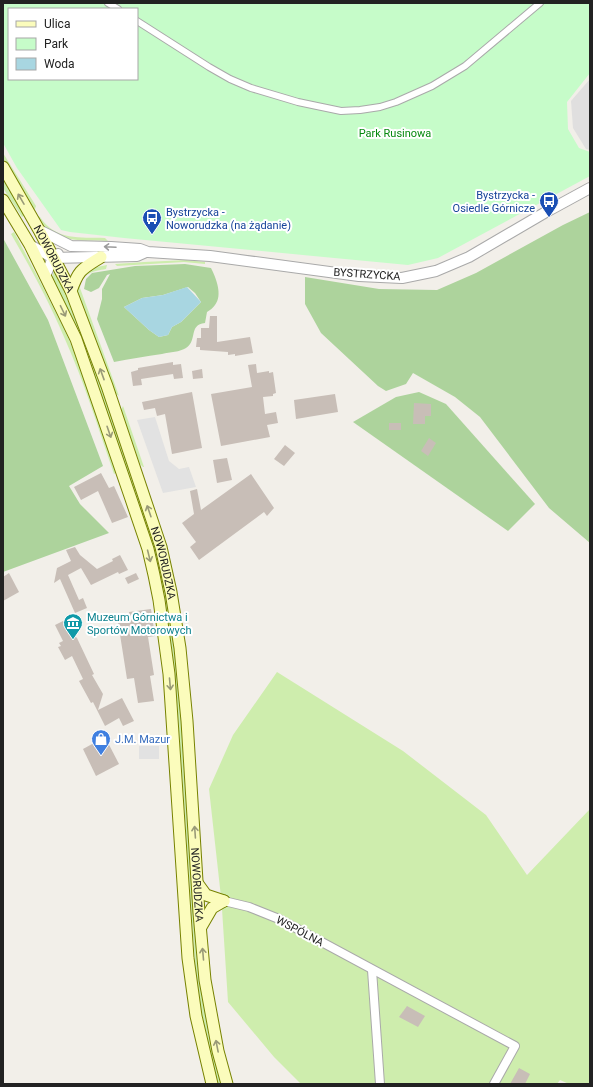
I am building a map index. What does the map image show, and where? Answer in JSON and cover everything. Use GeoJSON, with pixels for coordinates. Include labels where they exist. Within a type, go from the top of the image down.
{"type":"FeatureCollection","features":[{"type":"Feature","properties":{"kind":"main road","name":"NOWORUDZKA"},"geometry":{"type":"LineString","coordinates":[[3,167],[39,230],[71,291],[107,386],[161,547],[171,592],[180,648],[187,721],[200,928],[206,987],[218,1051],[227,1084]]}},
{"type":"Feature","properties":{"kind":"main road","name":"NOWORUDZKA"},"geometry":{"type":"LineString","coordinates":[[3,200],[30,245],[76,339],[146,542],[154,575],[159,600],[169,681],[188,958],[196,1016],[212,1084]]}},
{"type":"Feature","properties":{"kind":"main road"},"geometry":{"type":"LineString","coordinates":[[71,291],[79,272],[101,257]]}},
{"type":"Feature","properties":{"kind":"main road"},"geometry":{"type":"LineString","coordinates":[[198,884],[206,895],[224,901]]}},
{"type":"Feature","properties":{"kind":"main road"},"geometry":{"type":"LineString","coordinates":[[200,928],[212,908],[224,901]]}},
{"type":"Feature","properties":{"kind":"street"},"geometry":{"type":"LineString","coordinates":[[138,22],[209,67],[230,79],[251,88],[317,106],[340,110],[360,110],[380,107],[396,102],[432,86],[465,66],[540,3]]}},
{"type":"Feature","properties":{"kind":"street","name":"BYSTRZYCKA"},"geometry":{"type":"LineString","coordinates":[[39,230],[71,246],[140,249],[148,252],[210,256],[359,276],[402,278],[436,271],[469,257],[590,188]]}},
{"type":"Feature","properties":{"kind":"street"},"geometry":{"type":"LineString","coordinates":[[30,245],[53,258]]}},
{"type":"Feature","properties":{"kind":"street"},"geometry":{"type":"LineString","coordinates":[[45,276],[53,258],[71,246]]}},
{"type":"Feature","properties":{"kind":"street","name":"BYSTRZYCKA"},"geometry":{"type":"LineString","coordinates":[[53,258],[137,256],[148,252]]}},
{"type":"Feature","properties":{"kind":"street","name":"WSPÓLNA"},"geometry":{"type":"LineString","coordinates":[[224,901],[249,907],[279,919],[515,1046],[494,1084]]}},
{"type":"Feature","properties":{"kind":"street"},"geometry":{"type":"LineString","coordinates":[[372,970],[380,1084]]}},
{"type":"Feature","properties":{"kind":"shaded area"},"geometry":{"type":"Polygon","coordinates":[[[590,79],[590,150],[586,149],[573,128],[571,101],[590,79]]]}},
{"type":"Feature","properties":{"kind":"shaded area"},"geometry":{"type":"Polygon","coordinates":[[[155,417],[169,461],[179,469],[189,467],[196,487],[163,493],[137,420],[155,417]]]}},
{"type":"Feature","properties":{"kind":"shaded area"},"geometry":{"type":"Polygon","coordinates":[[[139,746],[159,746],[159,759],[139,759],[139,746]]]}},
{"type":"Feature","properties":{"kind":"green space","name":"Park Rusinowa"},"geometry":{"type":"Polygon","coordinates":[[[3,3],[590,3],[590,73],[567,102],[568,129],[579,148],[590,152],[590,176],[438,258],[408,265],[70,232],[61,230],[17,168],[3,143],[3,3]]]}},
{"type":"Feature","properties":{"kind":"green space"},"geometry":{"type":"Polygon","coordinates":[[[3,153],[36,206],[35,209],[33,210],[3,158],[3,153]]]}},
{"type":"Feature","properties":{"kind":"green space"},"geometry":{"type":"Polygon","coordinates":[[[3,179],[25,215],[22,217],[3,188],[3,179]]]}},
{"type":"Feature","properties":{"kind":"green space"},"geometry":{"type":"Polygon","coordinates":[[[590,212],[590,543],[549,508],[480,417],[455,397],[413,373],[406,384],[386,391],[378,386],[321,333],[305,304],[305,277],[379,289],[437,290],[476,273],[563,225],[590,212]]]}},
{"type":"Feature","properties":{"kind":"green space"},"geometry":{"type":"Polygon","coordinates":[[[38,216],[46,225],[61,234],[78,237],[105,238],[108,241],[68,239],[59,236],[44,226],[37,217],[38,216]]]}},
{"type":"Feature","properties":{"kind":"green space"},"geometry":{"type":"Polygon","coordinates":[[[14,232],[68,337],[117,472],[114,474],[71,354],[46,297],[11,234],[14,232]]]}},
{"type":"Feature","properties":{"kind":"green space"},"geometry":{"type":"Polygon","coordinates":[[[3,238],[48,320],[103,466],[69,486],[80,504],[109,533],[3,572],[3,238]]]}},
{"type":"Feature","properties":{"kind":"green space"},"geometry":{"type":"Polygon","coordinates":[[[187,260],[205,262],[205,264],[184,262],[117,266],[115,264],[144,262],[187,260]]]}},
{"type":"Feature","properties":{"kind":"green space"},"geometry":{"type":"Polygon","coordinates":[[[185,264],[211,268],[217,281],[219,292],[215,305],[207,312],[205,323],[200,324],[197,327],[190,345],[186,348],[175,352],[114,362],[97,319],[102,299],[102,289],[110,274],[107,275],[99,288],[91,292],[84,289],[86,279],[92,273],[135,266],[185,264]],[[188,287],[163,295],[142,298],[124,307],[159,337],[168,335],[172,327],[181,322],[201,302],[195,293],[188,287]]]}},
{"type":"Feature","properties":{"kind":"green space"},"geometry":{"type":"Polygon","coordinates":[[[107,265],[106,269],[93,272],[86,276],[81,283],[80,288],[119,396],[115,393],[77,290],[80,278],[92,268],[107,265]]]}},
{"type":"Feature","properties":{"kind":"green space"},"geometry":{"type":"Polygon","coordinates":[[[54,269],[92,360],[149,525],[162,571],[175,646],[180,699],[197,958],[209,1037],[221,1084],[217,1084],[202,1016],[196,978],[176,688],[162,588],[145,524],[91,367],[52,279],[54,269]]]}},
{"type":"Feature","properties":{"kind":"green space"},"geometry":{"type":"Polygon","coordinates":[[[419,392],[446,404],[535,504],[508,531],[353,422],[396,397],[419,392]]]}},
{"type":"Feature","properties":{"kind":"green space"},"geometry":{"type":"Polygon","coordinates":[[[123,406],[144,467],[140,464],[121,410],[123,406]]]}},
{"type":"Feature","properties":{"kind":"green space"},"geometry":{"type":"Polygon","coordinates":[[[277,672],[403,751],[486,815],[527,875],[590,809],[590,1084],[569,1084],[560,1080],[557,1084],[301,1084],[274,1057],[228,1002],[222,909],[211,916],[222,906],[209,789],[233,735],[277,672]]]}},
{"type":"Feature","properties":{"kind":"water"},"geometry":{"type":"Polygon","coordinates":[[[187,287],[201,302],[181,322],[172,327],[168,335],[159,337],[124,307],[142,298],[163,295],[187,287]]]}},
{"type":"Feature","properties":{"kind":"building"},"geometry":{"type":"Polygon","coordinates":[[[210,316],[217,316],[217,342],[250,337],[253,353],[235,356],[235,354],[228,355],[228,352],[200,350],[200,347],[196,347],[197,338],[201,338],[201,328],[209,328],[210,316]]]}},
{"type":"Feature","properties":{"kind":"building"},"geometry":{"type":"Polygon","coordinates":[[[173,362],[173,365],[181,364],[183,378],[174,379],[173,374],[141,379],[142,385],[133,386],[131,372],[138,370],[138,368],[173,362]]]}},
{"type":"Feature","properties":{"kind":"building"},"geometry":{"type":"Polygon","coordinates":[[[256,364],[257,373],[269,371],[269,373],[273,372],[276,393],[273,394],[273,396],[263,397],[265,414],[276,412],[278,423],[267,425],[270,437],[221,446],[211,394],[252,387],[248,365],[256,364]]]}},
{"type":"Feature","properties":{"kind":"building"},"geometry":{"type":"Polygon","coordinates":[[[202,369],[203,378],[193,379],[192,371],[202,369]]]}},
{"type":"Feature","properties":{"kind":"building"},"geometry":{"type":"Polygon","coordinates":[[[192,392],[202,448],[172,454],[165,414],[157,416],[155,408],[144,410],[142,402],[192,392]]]}},
{"type":"Feature","properties":{"kind":"building"},"geometry":{"type":"Polygon","coordinates":[[[335,394],[338,412],[296,419],[294,400],[335,394]]]}},
{"type":"Feature","properties":{"kind":"building"},"geometry":{"type":"Polygon","coordinates":[[[414,403],[431,404],[431,416],[425,416],[425,424],[413,424],[414,403]]]}},
{"type":"Feature","properties":{"kind":"building"},"geometry":{"type":"Polygon","coordinates":[[[389,423],[401,423],[401,430],[389,430],[389,423]]]}},
{"type":"Feature","properties":{"kind":"building"},"geometry":{"type":"Polygon","coordinates":[[[429,438],[436,443],[428,456],[421,451],[429,438]]]}},
{"type":"Feature","properties":{"kind":"building"},"geometry":{"type":"Polygon","coordinates":[[[285,445],[295,453],[284,466],[274,459],[285,445]]]}},
{"type":"Feature","properties":{"kind":"building"},"geometry":{"type":"Polygon","coordinates":[[[227,458],[232,480],[217,483],[213,460],[227,458]]]}},
{"type":"Feature","properties":{"kind":"building"},"geometry":{"type":"Polygon","coordinates":[[[101,473],[109,488],[114,486],[128,517],[112,523],[98,491],[81,500],[74,487],[101,473]]]}},
{"type":"Feature","properties":{"kind":"building"},"geometry":{"type":"Polygon","coordinates":[[[251,474],[274,508],[267,516],[264,512],[199,560],[190,547],[196,542],[182,523],[194,514],[190,491],[197,489],[201,510],[251,474]]]}},
{"type":"Feature","properties":{"kind":"building"},"geometry":{"type":"Polygon","coordinates":[[[75,547],[80,555],[97,569],[113,561],[112,559],[120,555],[128,570],[119,574],[118,572],[91,585],[81,568],[68,575],[79,600],[83,598],[87,608],[75,613],[60,579],[54,583],[57,568],[71,561],[66,550],[75,547]]]}},
{"type":"Feature","properties":{"kind":"building"},"geometry":{"type":"Polygon","coordinates":[[[9,573],[19,592],[3,601],[3,577],[9,573]]]}},
{"type":"Feature","properties":{"kind":"building"},"geometry":{"type":"Polygon","coordinates":[[[136,573],[139,579],[128,584],[125,578],[136,573]]]}},
{"type":"Feature","properties":{"kind":"building"},"geometry":{"type":"Polygon","coordinates":[[[151,609],[155,636],[148,637],[154,675],[150,676],[154,701],[138,703],[134,678],[127,679],[118,622],[130,620],[129,612],[151,609]]]}},
{"type":"Feature","properties":{"kind":"building"},"geometry":{"type":"Polygon","coordinates":[[[65,620],[72,633],[77,638],[94,674],[92,675],[103,694],[98,710],[122,698],[134,721],[123,726],[119,718],[105,726],[93,702],[91,703],[79,681],[83,679],[72,656],[65,660],[58,647],[61,646],[59,643],[63,641],[55,625],[65,620]]]}},
{"type":"Feature","properties":{"kind":"building","name":"J.M. Mazur"},"geometry":{"type":"Polygon","coordinates":[[[105,737],[119,764],[96,776],[83,749],[105,737]]]}},
{"type":"Feature","properties":{"kind":"building"},"geometry":{"type":"Polygon","coordinates":[[[407,1006],[425,1016],[418,1027],[399,1017],[407,1006]]]}},
{"type":"Feature","properties":{"kind":"building"},"geometry":{"type":"Polygon","coordinates":[[[519,1068],[530,1074],[525,1084],[510,1084],[519,1068]]]}},
{"type":"Feature","properties":{"kind":"place","name":"Bystrzycka - Osiedle Górnicze"},"geometry":{"type":"Point","coordinates":[549,218]}},
{"type":"Feature","properties":{"kind":"place","name":"Bystrzycka - Noworudzka (na żądanie)"},"geometry":{"type":"Point","coordinates":[152,235]}},
{"type":"Feature","properties":{"kind":"place","name":"Muzeum Górnictwa i Sportów Motorowych"},"geometry":{"type":"Point","coordinates":[73,640]}},
{"type":"Feature","properties":{"kind":"place","name":"J.M. Mazur"},"geometry":{"type":"Point","coordinates":[101,756]}}]}
